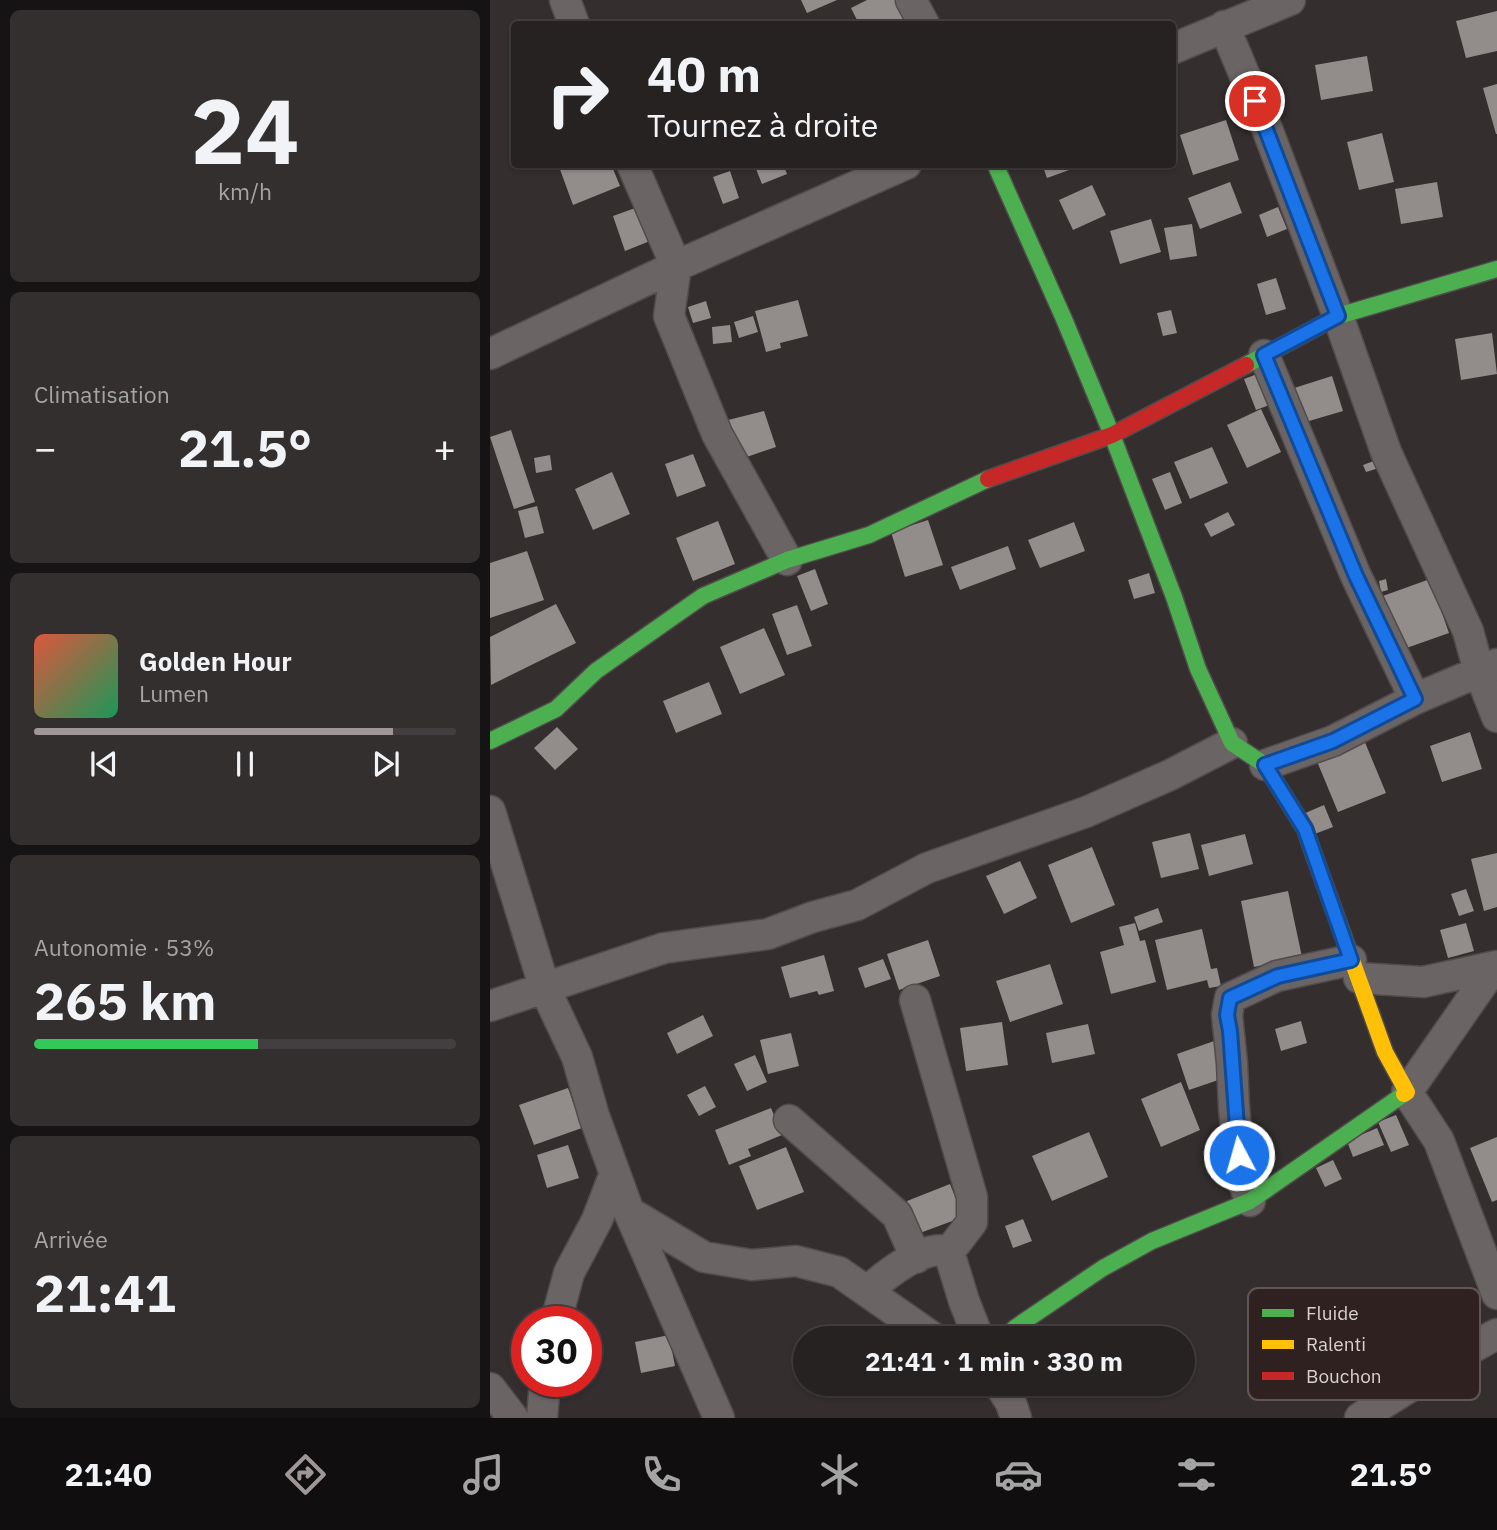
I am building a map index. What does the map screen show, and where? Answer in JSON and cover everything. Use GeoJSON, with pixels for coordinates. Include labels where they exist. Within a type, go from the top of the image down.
{"type":"FeatureCollection","features":[{"type":"Feature","properties":{"kind":"street"},"geometry":{"type":"LineString","coordinates":[[565,0],[573,21]]}},
{"type":"Feature","properties":{"kind":"street"},"geometry":{"type":"LineString","coordinates":[[911,0],[922,21]]}},
{"type":"Feature","properties":{"kind":"street"},"geometry":{"type":"LineString","coordinates":[[1176,47],[1228,16],[1290,0]]}},
{"type":"Feature","properties":{"kind":"street"},"geometry":{"type":"LineString","coordinates":[[1228,16],[1386,452],[1468,631],[1488,668],[1497,717]]}},
{"type":"Feature","properties":{"kind":"street"},"geometry":{"type":"LineString","coordinates":[[634,168],[676,266],[669,316],[717,434],[787,560]]}},
{"type":"Feature","properties":{"kind":"street"},"geometry":{"type":"LineString","coordinates":[[490,354],[676,266],[897,168]]}},
{"type":"Feature","properties":{"kind":"street"},"geometry":{"type":"LineString","coordinates":[[997,168],[1112,435],[1174,597],[1198,669],[1232,743],[1265,765],[1305,829],[1385,1052],[1439,1141],[1497,1294]]}},
{"type":"Feature","properties":{"kind":"street"},"geometry":{"type":"LineString","coordinates":[[490,741],[556,709],[596,671],[703,596],[787,560],[869,535],[995,475],[1112,435],[1338,316],[1497,269]]}},
{"type":"Feature","properties":{"kind":"street"},"geometry":{"type":"LineString","coordinates":[[1264,355],[1356,576],[1415,699]]}},
{"type":"Feature","properties":{"kind":"street"},"geometry":{"type":"LineString","coordinates":[[1265,765],[1333,741],[1415,699],[1488,668]]}},
{"type":"Feature","properties":{"kind":"street"},"geometry":{"type":"LineString","coordinates":[[490,1006],[664,948],[768,934],[813,917],[857,905],[927,868],[1086,811],[1170,775],[1232,743]]}},
{"type":"Feature","properties":{"kind":"street"},"geometry":{"type":"LineString","coordinates":[[490,811],[545,989],[577,1057],[594,1116],[629,1212],[707,1412]]}},
{"type":"Feature","properties":{"kind":"street"},"geometry":{"type":"LineString","coordinates":[[1250,1201],[1240,1171],[1227,1015],[1230,998],[1278,976],[1355,969],[1423,982],[1496,967]]}},
{"type":"Feature","properties":{"kind":"street"},"geometry":{"type":"LineString","coordinates":[[1017,1326],[1103,1268],[1152,1241],[1250,1201],[1407,1092],[1496,967]]}},
{"type":"Feature","properties":{"kind":"street"},"geometry":{"type":"LineString","coordinates":[[915,1000],[972,1197],[972,1222],[949,1252]]}},
{"type":"Feature","properties":{"kind":"street"},"geometry":{"type":"LineString","coordinates":[[789,1120],[897,1215],[916,1258]]}},
{"type":"Feature","properties":{"kind":"street"},"geometry":{"type":"LineString","coordinates":[[560,1306],[569,1273],[597,1220],[615,1173]]}},
{"type":"Feature","properties":{"kind":"street"},"geometry":{"type":"LineString","coordinates":[[629,1212],[704,1257],[752,1265],[796,1261],[839,1272],[917,1326]]}},
{"type":"Feature","properties":{"kind":"street"},"geometry":{"type":"LineString","coordinates":[[868,1291],[894,1268],[943,1249],[949,1252],[974,1326]]}},
{"type":"Feature","properties":{"kind":"street"},"geometry":{"type":"LineString","coordinates":[[1480,1343],[1497,1334]]}},
{"type":"Feature","properties":{"kind":"street"},"geometry":{"type":"LineString","coordinates":[[490,1388],[513,1418]]}},
{"type":"Feature","properties":{"kind":"street"},"geometry":{"type":"LineString","coordinates":[[1007,1396],[1016,1418]]}},
{"type":"Feature","properties":{"kind":"street"},"geometry":{"type":"LineString","coordinates":[[542,1418],[544,1397]]}},
{"type":"Feature","properties":{"kind":"street"},"geometry":{"type":"LineString","coordinates":[[1360,1418],[1389,1400]]}},
{"type":"Feature","properties":{"kind":"building"},"geometry":{"type":"Polygon","coordinates":[[[801,0],[837,0],[807,13],[801,0]]]}},
{"type":"Feature","properties":{"kind":"building"},"geometry":{"type":"Polygon","coordinates":[[[867,0],[897,0],[908,21],[858,21],[851,8],[867,0]]]}},
{"type":"Feature","properties":{"kind":"building"},"geometry":{"type":"Polygon","coordinates":[[[1497,11],[1497,51],[1466,58],[1456,21],[1497,11]]]}},
{"type":"Feature","properties":{"kind":"building"},"geometry":{"type":"Polygon","coordinates":[[[1367,56],[1373,91],[1321,100],[1315,65],[1367,56]]]}},
{"type":"Feature","properties":{"kind":"building"},"geometry":{"type":"Polygon","coordinates":[[[1497,84],[1497,134],[1496,134],[1483,88],[1497,84]]]}},
{"type":"Feature","properties":{"kind":"building"},"geometry":{"type":"Polygon","coordinates":[[[1226,120],[1239,160],[1193,175],[1180,135],[1226,120]]]}},
{"type":"Feature","properties":{"kind":"building"},"geometry":{"type":"Polygon","coordinates":[[[1382,133],[1394,182],[1359,190],[1347,142],[1382,133]]]}},
{"type":"Feature","properties":{"kind":"building"},"geometry":{"type":"Polygon","coordinates":[[[559,168],[613,168],[620,186],[573,205],[559,168]]]}},
{"type":"Feature","properties":{"kind":"building"},"geometry":{"type":"Polygon","coordinates":[[[756,168],[785,168],[787,174],[762,184],[756,168]]]}},
{"type":"Feature","properties":{"kind":"building"},"geometry":{"type":"Polygon","coordinates":[[[1043,168],[1075,168],[1047,178],[1043,168]]]}},
{"type":"Feature","properties":{"kind":"building"},"geometry":{"type":"Polygon","coordinates":[[[730,171],[739,198],[723,204],[713,177],[730,171]]]}},
{"type":"Feature","properties":{"kind":"building"},"geometry":{"type":"Polygon","coordinates":[[[1230,182],[1242,213],[1200,229],[1188,198],[1230,182]]]}},
{"type":"Feature","properties":{"kind":"building"},"geometry":{"type":"Polygon","coordinates":[[[1437,182],[1443,217],[1401,224],[1395,189],[1437,182]]]}},
{"type":"Feature","properties":{"kind":"building"},"geometry":{"type":"Polygon","coordinates":[[[1092,185],[1106,215],[1073,230],[1059,200],[1092,185]]]}},
{"type":"Feature","properties":{"kind":"building"},"geometry":{"type":"Polygon","coordinates":[[[638,207],[650,241],[625,251],[613,216],[638,207]]]}},
{"type":"Feature","properties":{"kind":"building"},"geometry":{"type":"Polygon","coordinates":[[[1278,207],[1287,229],[1267,237],[1259,215],[1278,207]]]}},
{"type":"Feature","properties":{"kind":"building"},"geometry":{"type":"Polygon","coordinates":[[[1151,219],[1161,252],[1120,264],[1110,231],[1151,219]]]}},
{"type":"Feature","properties":{"kind":"building"},"geometry":{"type":"Polygon","coordinates":[[[1192,224],[1197,256],[1170,260],[1164,228],[1192,224]]]}},
{"type":"Feature","properties":{"kind":"building"},"geometry":{"type":"Polygon","coordinates":[[[1276,278],[1286,309],[1266,315],[1257,284],[1276,278]]]}},
{"type":"Feature","properties":{"kind":"building"},"geometry":{"type":"Polygon","coordinates":[[[798,300],[808,336],[780,343],[781,348],[766,352],[755,311],[798,300]]]}},
{"type":"Feature","properties":{"kind":"building"},"geometry":{"type":"Polygon","coordinates":[[[706,301],[711,318],[693,323],[688,307],[706,301]]]}},
{"type":"Feature","properties":{"kind":"building"},"geometry":{"type":"Polygon","coordinates":[[[1171,310],[1177,333],[1163,336],[1157,313],[1171,310]]]}},
{"type":"Feature","properties":{"kind":"building"},"geometry":{"type":"Polygon","coordinates":[[[753,316],[758,332],[739,338],[734,322],[753,316]]]}},
{"type":"Feature","properties":{"kind":"building"},"geometry":{"type":"Polygon","coordinates":[[[730,325],[732,342],[713,344],[712,327],[730,325]]]}},
{"type":"Feature","properties":{"kind":"building"},"geometry":{"type":"Polygon","coordinates":[[[1492,333],[1497,374],[1461,380],[1455,339],[1492,333]]]}},
{"type":"Feature","properties":{"kind":"building"},"geometry":{"type":"Polygon","coordinates":[[[1268,370],[1280,401],[1256,410],[1244,379],[1268,370]]]}},
{"type":"Feature","properties":{"kind":"building"},"geometry":{"type":"Polygon","coordinates":[[[1332,376],[1343,411],[1299,424],[1288,390],[1332,376]]]}},
{"type":"Feature","properties":{"kind":"building"},"geometry":{"type":"Polygon","coordinates":[[[1261,409],[1281,452],[1247,468],[1227,425],[1261,409]]]}},
{"type":"Feature","properties":{"kind":"building"},"geometry":{"type":"Polygon","coordinates":[[[764,411],[776,447],[738,460],[724,421],[764,411]]]}},
{"type":"Feature","properties":{"kind":"building"},"geometry":{"type":"Polygon","coordinates":[[[511,430],[535,502],[514,509],[490,437],[511,430]]]}},
{"type":"Feature","properties":{"kind":"building"},"geometry":{"type":"Polygon","coordinates":[[[1212,447],[1228,483],[1190,499],[1174,462],[1212,447]]]}},
{"type":"Feature","properties":{"kind":"building"},"geometry":{"type":"Polygon","coordinates":[[[693,454],[706,486],[677,497],[665,464],[693,454]]]}},
{"type":"Feature","properties":{"kind":"building"},"geometry":{"type":"Polygon","coordinates":[[[550,455],[552,470],[536,473],[534,458],[550,455]]]}},
{"type":"Feature","properties":{"kind":"building"},"geometry":{"type":"Polygon","coordinates":[[[1379,459],[1382,467],[1366,472],[1363,465],[1379,459]]]}},
{"type":"Feature","properties":{"kind":"building"},"geometry":{"type":"Polygon","coordinates":[[[612,472],[630,514],[593,530],[575,489],[612,472]]]}},
{"type":"Feature","properties":{"kind":"building"},"geometry":{"type":"Polygon","coordinates":[[[1170,472],[1182,503],[1165,510],[1152,479],[1170,472]]]}},
{"type":"Feature","properties":{"kind":"building"},"geometry":{"type":"Polygon","coordinates":[[[537,506],[544,533],[525,538],[518,511],[537,506]]]}},
{"type":"Feature","properties":{"kind":"building"},"geometry":{"type":"Polygon","coordinates":[[[1228,512],[1235,525],[1211,537],[1204,524],[1228,512]]]}},
{"type":"Feature","properties":{"kind":"building"},"geometry":{"type":"Polygon","coordinates":[[[928,520],[943,565],[905,577],[891,532],[928,520]]]}},
{"type":"Feature","properties":{"kind":"building"},"geometry":{"type":"Polygon","coordinates":[[[718,521],[735,564],[693,581],[676,538],[718,521]]]}},
{"type":"Feature","properties":{"kind":"building"},"geometry":{"type":"Polygon","coordinates":[[[1074,522],[1085,551],[1040,568],[1028,540],[1074,522]]]}},
{"type":"Feature","properties":{"kind":"building"},"geometry":{"type":"Polygon","coordinates":[[[1008,546],[1016,569],[960,590],[951,567],[1008,546]]]}},
{"type":"Feature","properties":{"kind":"building"},"geometry":{"type":"Polygon","coordinates":[[[527,551],[544,600],[490,618],[490,563],[527,551]]]}},
{"type":"Feature","properties":{"kind":"building"},"geometry":{"type":"Polygon","coordinates":[[[815,569],[828,604],[811,611],[797,576],[815,569]]]}},
{"type":"Feature","properties":{"kind":"building"},"geometry":{"type":"Polygon","coordinates":[[[1149,573],[1155,593],[1134,599],[1128,580],[1149,573]]]}},
{"type":"Feature","properties":{"kind":"building"},"geometry":{"type":"Polygon","coordinates":[[[1386,579],[1388,590],[1381,592],[1379,581],[1386,579]]]}},
{"type":"Feature","properties":{"kind":"building"},"geometry":{"type":"Polygon","coordinates":[[[1430,579],[1449,633],[1398,651],[1380,597],[1430,579]]]}},
{"type":"Feature","properties":{"kind":"building"},"geometry":{"type":"Polygon","coordinates":[[[556,604],[576,643],[491,685],[490,637],[556,604]]]}},
{"type":"Feature","properties":{"kind":"building"},"geometry":{"type":"Polygon","coordinates":[[[797,605],[812,646],[787,655],[772,614],[797,605]]]}},
{"type":"Feature","properties":{"kind":"building"},"geometry":{"type":"Polygon","coordinates":[[[764,628],[785,675],[740,694],[720,647],[764,628]]]}},
{"type":"Feature","properties":{"kind":"building"},"geometry":{"type":"Polygon","coordinates":[[[709,682],[722,714],[676,733],[663,701],[709,682]]]}},
{"type":"Feature","properties":{"kind":"building"},"geometry":{"type":"Polygon","coordinates":[[[557,727],[578,749],[555,770],[534,748],[557,727]]]}},
{"type":"Feature","properties":{"kind":"building"},"geometry":{"type":"Polygon","coordinates":[[[1470,732],[1482,769],[1442,782],[1430,746],[1470,732]]]}},
{"type":"Feature","properties":{"kind":"building"},"geometry":{"type":"Polygon","coordinates":[[[1364,740],[1386,793],[1338,812],[1316,759],[1364,740]]]}},
{"type":"Feature","properties":{"kind":"building"},"geometry":{"type":"Polygon","coordinates":[[[1324,805],[1333,827],[1312,835],[1303,814],[1324,805]]]}},
{"type":"Feature","properties":{"kind":"building"},"geometry":{"type":"Polygon","coordinates":[[[1190,833],[1199,869],[1161,878],[1152,842],[1190,833]]]}},
{"type":"Feature","properties":{"kind":"building"},"geometry":{"type":"Polygon","coordinates":[[[1245,834],[1253,864],[1209,876],[1201,845],[1245,834]]]}},
{"type":"Feature","properties":{"kind":"building"},"geometry":{"type":"Polygon","coordinates":[[[1092,847],[1115,905],[1071,923],[1048,865],[1092,847]]]}},
{"type":"Feature","properties":{"kind":"building"},"geometry":{"type":"Polygon","coordinates":[[[1497,853],[1497,907],[1484,911],[1471,859],[1497,853]]]}},
{"type":"Feature","properties":{"kind":"building"},"geometry":{"type":"Polygon","coordinates":[[[1020,861],[1037,898],[1004,914],[986,876],[1020,861]]]}},
{"type":"Feature","properties":{"kind":"building"},"geometry":{"type":"Polygon","coordinates":[[[1466,889],[1474,911],[1459,916],[1451,894],[1466,889]]]}},
{"type":"Feature","properties":{"kind":"building"},"geometry":{"type":"Polygon","coordinates":[[[1288,891],[1302,957],[1254,967],[1241,901],[1288,891]]]}},
{"type":"Feature","properties":{"kind":"building"},"geometry":{"type":"Polygon","coordinates":[[[1158,908],[1163,922],[1139,931],[1134,917],[1158,908]]]}},
{"type":"Feature","properties":{"kind":"building"},"geometry":{"type":"Polygon","coordinates":[[[1135,923],[1140,941],[1145,940],[1156,982],[1111,994],[1100,952],[1124,945],[1119,927],[1135,923]]]}},
{"type":"Feature","properties":{"kind":"building"},"geometry":{"type":"Polygon","coordinates":[[[1466,923],[1474,951],[1448,958],[1440,930],[1466,923]]]}},
{"type":"Feature","properties":{"kind":"building"},"geometry":{"type":"Polygon","coordinates":[[[1202,929],[1211,969],[1217,968],[1221,986],[1209,988],[1207,980],[1167,990],[1155,940],[1202,929]]]}},
{"type":"Feature","properties":{"kind":"building"},"geometry":{"type":"Polygon","coordinates":[[[928,940],[940,976],[899,990],[887,954],[928,940]]]}},
{"type":"Feature","properties":{"kind":"building"},"geometry":{"type":"Polygon","coordinates":[[[824,955],[834,991],[819,995],[817,991],[790,998],[781,967],[824,955]]]}},
{"type":"Feature","properties":{"kind":"building"},"geometry":{"type":"Polygon","coordinates":[[[883,959],[891,979],[865,988],[858,968],[883,959]]]}},
{"type":"Feature","properties":{"kind":"building"},"geometry":{"type":"Polygon","coordinates":[[[1050,964],[1063,1004],[1010,1022],[996,981],[1050,964]]]}},
{"type":"Feature","properties":{"kind":"building"},"geometry":{"type":"Polygon","coordinates":[[[703,1015],[713,1036],[677,1054],[667,1033],[703,1015]]]}},
{"type":"Feature","properties":{"kind":"building"},"geometry":{"type":"Polygon","coordinates":[[[1301,1021],[1307,1043],[1281,1051],[1275,1029],[1301,1021]]]}},
{"type":"Feature","properties":{"kind":"building"},"geometry":{"type":"Polygon","coordinates":[[[1002,1022],[1008,1065],[966,1071],[960,1028],[1002,1022]]]}},
{"type":"Feature","properties":{"kind":"building"},"geometry":{"type":"Polygon","coordinates":[[[1088,1024],[1095,1054],[1052,1063],[1046,1033],[1088,1024]]]}},
{"type":"Feature","properties":{"kind":"building"},"geometry":{"type":"Polygon","coordinates":[[[791,1033],[799,1066],[768,1074],[760,1040],[791,1033]]]}},
{"type":"Feature","properties":{"kind":"building"},"geometry":{"type":"Polygon","coordinates":[[[1217,1040],[1230,1076],[1189,1090],[1177,1054],[1217,1040]]]}},
{"type":"Feature","properties":{"kind":"building"},"geometry":{"type":"Polygon","coordinates":[[[755,1055],[767,1082],[747,1091],[734,1064],[755,1055]]]}},
{"type":"Feature","properties":{"kind":"building"},"geometry":{"type":"Polygon","coordinates":[[[1181,1082],[1200,1130],[1161,1147],[1141,1099],[1181,1082]]]}},
{"type":"Feature","properties":{"kind":"building"},"geometry":{"type":"Polygon","coordinates":[[[705,1086],[716,1107],[699,1116],[687,1095],[705,1086]]]}},
{"type":"Feature","properties":{"kind":"building"},"geometry":{"type":"Polygon","coordinates":[[[568,1088],[582,1128],[534,1145],[519,1105],[568,1088]]]}},
{"type":"Feature","properties":{"kind":"building"},"geometry":{"type":"Polygon","coordinates":[[[771,1108],[782,1135],[748,1149],[751,1156],[729,1165],[715,1130],[771,1108]]]}},
{"type":"Feature","properties":{"kind":"building"},"geometry":{"type":"Polygon","coordinates":[[[1396,1115],[1409,1145],[1391,1152],[1378,1122],[1396,1115]]]}},
{"type":"Feature","properties":{"kind":"building"},"geometry":{"type":"Polygon","coordinates":[[[1377,1128],[1384,1145],[1353,1157],[1347,1141],[1377,1128]]]}},
{"type":"Feature","properties":{"kind":"building"},"geometry":{"type":"Polygon","coordinates":[[[1089,1132],[1108,1177],[1052,1201],[1032,1156],[1089,1132]]]}},
{"type":"Feature","properties":{"kind":"building"},"geometry":{"type":"Polygon","coordinates":[[[1497,1137],[1497,1200],[1492,1202],[1470,1148],[1497,1137]]]}},
{"type":"Feature","properties":{"kind":"building"},"geometry":{"type":"Polygon","coordinates":[[[568,1145],[579,1178],[547,1188],[537,1155],[568,1145]]]}},
{"type":"Feature","properties":{"kind":"building"},"geometry":{"type":"Polygon","coordinates":[[[786,1147],[804,1192],[757,1210],[739,1166],[786,1147]]]}},
{"type":"Feature","properties":{"kind":"building"},"geometry":{"type":"Polygon","coordinates":[[[1333,1160],[1342,1179],[1325,1187],[1316,1168],[1333,1160]]]}},
{"type":"Feature","properties":{"kind":"building"},"geometry":{"type":"Polygon","coordinates":[[[950,1184],[963,1217],[920,1233],[907,1201],[950,1184]]]}},
{"type":"Feature","properties":{"kind":"building"},"geometry":{"type":"Polygon","coordinates":[[[1023,1219],[1032,1241],[1013,1248],[1005,1226],[1023,1219]]]}},
{"type":"Feature","properties":{"kind":"building"},"geometry":{"type":"Polygon","coordinates":[[[669,1335],[675,1366],[641,1373],[635,1342],[669,1335]]]}},
{"type":"Feature","properties":{"kind":"traffic: fast"},"geometry":{"type":"LineString","coordinates":[[997,168],[1112,435],[1174,597],[1198,669],[1232,743],[1265,765],[1305,829],[1314,855]]}},
{"type":"Feature","properties":{"kind":"traffic: fast"},"geometry":{"type":"LineString","coordinates":[[1246,365],[1338,316],[1497,269]]}},
{"type":"Feature","properties":{"kind":"traffic: fast"},"geometry":{"type":"LineString","coordinates":[[490,741],[556,709],[596,671],[703,596],[787,560],[869,535],[988,479]]}},
{"type":"Feature","properties":{"kind":"traffic: fast"},"geometry":{"type":"LineString","coordinates":[[1017,1326],[1103,1268],[1152,1241],[1250,1201],[1404,1094]]}},
{"type":"Feature","properties":{"kind":"traffic: slow"},"geometry":{"type":"LineString","coordinates":[[1314,855],[1385,1052],[1407,1092],[1404,1094]]}},
{"type":"Feature","properties":{"kind":"traffic: jam"},"geometry":{"type":"LineString","coordinates":[[988,479],[1112,435],[1246,365]]}},
{"type":"Feature","properties":{"kind":"route"},"geometry":{"type":"LineString","coordinates":[[1239,1155],[1227,1015],[1230,998],[1278,976],[1351,960],[1305,829],[1265,765],[1333,741],[1415,699],[1356,576],[1264,355],[1338,316],[1255,101]]}}]}
